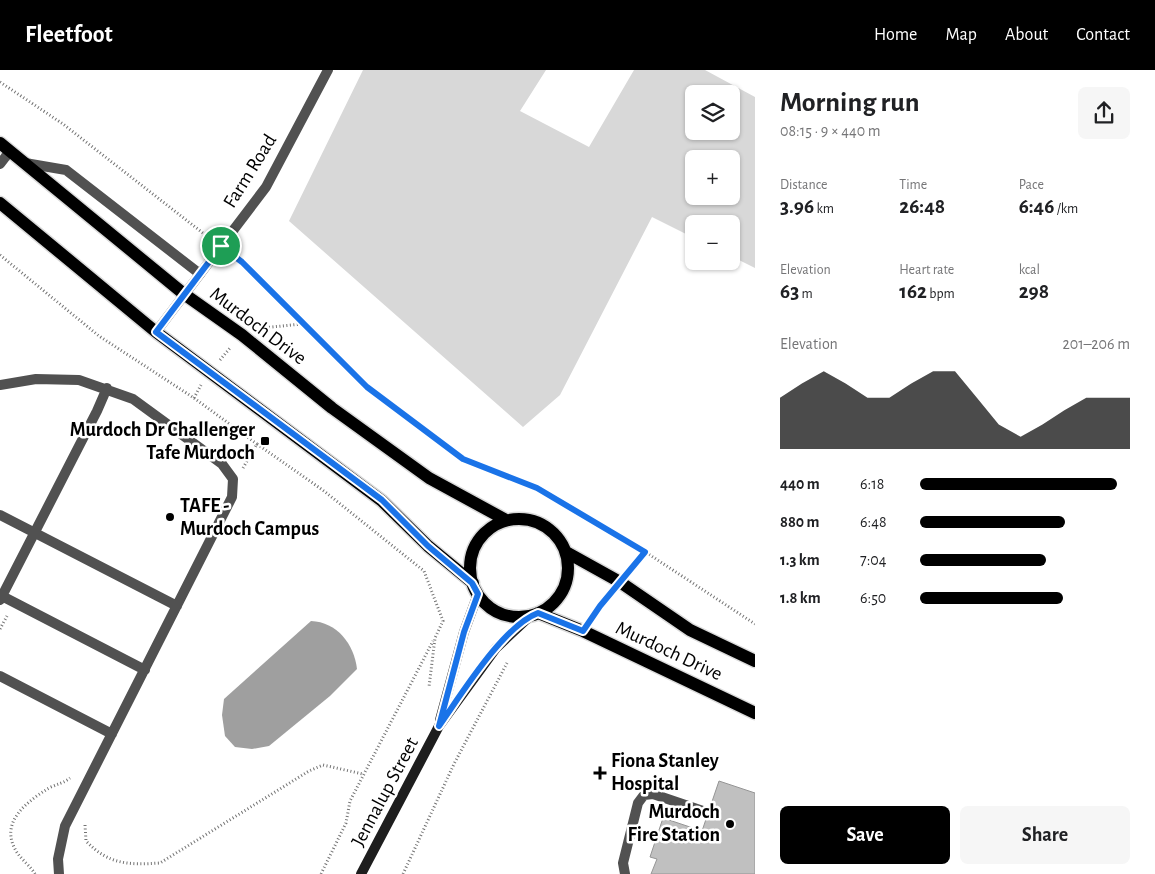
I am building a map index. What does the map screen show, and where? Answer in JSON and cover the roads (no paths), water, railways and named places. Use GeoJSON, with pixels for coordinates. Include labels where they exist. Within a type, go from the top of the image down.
{"type":"FeatureCollection","features":[{"type":"Feature","properties":{"kind":"main road","name":"Murdoch Drive"},"geometry":{"type":"LineString","coordinates":[[5,147],[184,294],[242,335],[332,408],[429,478],[506,520],[521,518],[536,521],[549,528],[559,539],[566,552],[620,582],[690,630],[755,661]]}},
{"type":"Feature","properties":{"kind":"main road","name":"Murdoch Drive"},"geometry":{"type":"LineString","coordinates":[[0,203],[156,332],[382,500],[475,589],[490,607],[502,614],[534,615],[583,631],[755,713]]}},
{"type":"Feature","properties":{"kind":"main road"},"geometry":{"type":"LineString","coordinates":[[475,589],[470,568],[473,552],[480,538],[492,526],[506,520]]}},
{"type":"Feature","properties":{"kind":"main road"},"geometry":{"type":"LineString","coordinates":[[534,615],[551,605],[560,594],[566,581],[568,566],[566,552]]}},
{"type":"Feature","properties":{"kind":"street","name":"Farm Road"},"geometry":{"type":"LineString","coordinates":[[156,332],[266,187],[328,70]]}},
{"type":"Feature","properties":{"kind":"street"},"geometry":{"type":"LineString","coordinates":[[0,164],[5,147]]}},
{"type":"Feature","properties":{"kind":"street"},"geometry":{"type":"LineString","coordinates":[[24,163],[66,170],[200,274]]}},
{"type":"Feature","properties":{"kind":"street"},"geometry":{"type":"LineString","coordinates":[[0,386],[36,379],[70,380],[107,388],[133,399],[222,464],[233,479],[232,497],[65,826],[58,859],[59,874]]}},
{"type":"Feature","properties":{"kind":"street"},"geometry":{"type":"LineString","coordinates":[[107,388],[1,597],[145,670]]}},
{"type":"Feature","properties":{"kind":"street"},"geometry":{"type":"LineString","coordinates":[[0,515],[177,606]]}},
{"type":"Feature","properties":{"kind":"street","name":"Jennalup Street"},"geometry":{"type":"LineString","coordinates":[[439,726],[475,589]]}},
{"type":"Feature","properties":{"kind":"street","name":"Jennalup Street"},"geometry":{"type":"LineString","coordinates":[[361,874],[439,726],[496,648],[534,615]]}},
{"type":"Feature","properties":{"kind":"street"},"geometry":{"type":"LineString","coordinates":[[0,676],[112,734]]}},
{"type":"Feature","properties":{"kind":"street"},"geometry":{"type":"LineString","coordinates":[[625,874],[623,863],[638,804],[644,796],[653,794],[703,811]]}},
{"type":"Feature","properties":{"kind":"place","name":"Murdoch Dr Challenger Tafe Murdoch"},"geometry":{"type":"Point","coordinates":[265,441]}},
{"type":"Feature","properties":{"kind":"place","name":"TAFE - Murdoch Campus"},"geometry":{"type":"Point","coordinates":[170,517]}},
{"type":"Feature","properties":{"kind":"place","name":"Fiona Stanley Hospital"},"geometry":{"type":"Point","coordinates":[600,773]}},
{"type":"Feature","properties":{"kind":"place","name":"Murdoch Fire Station"},"geometry":{"type":"Point","coordinates":[730,824]}}]}
